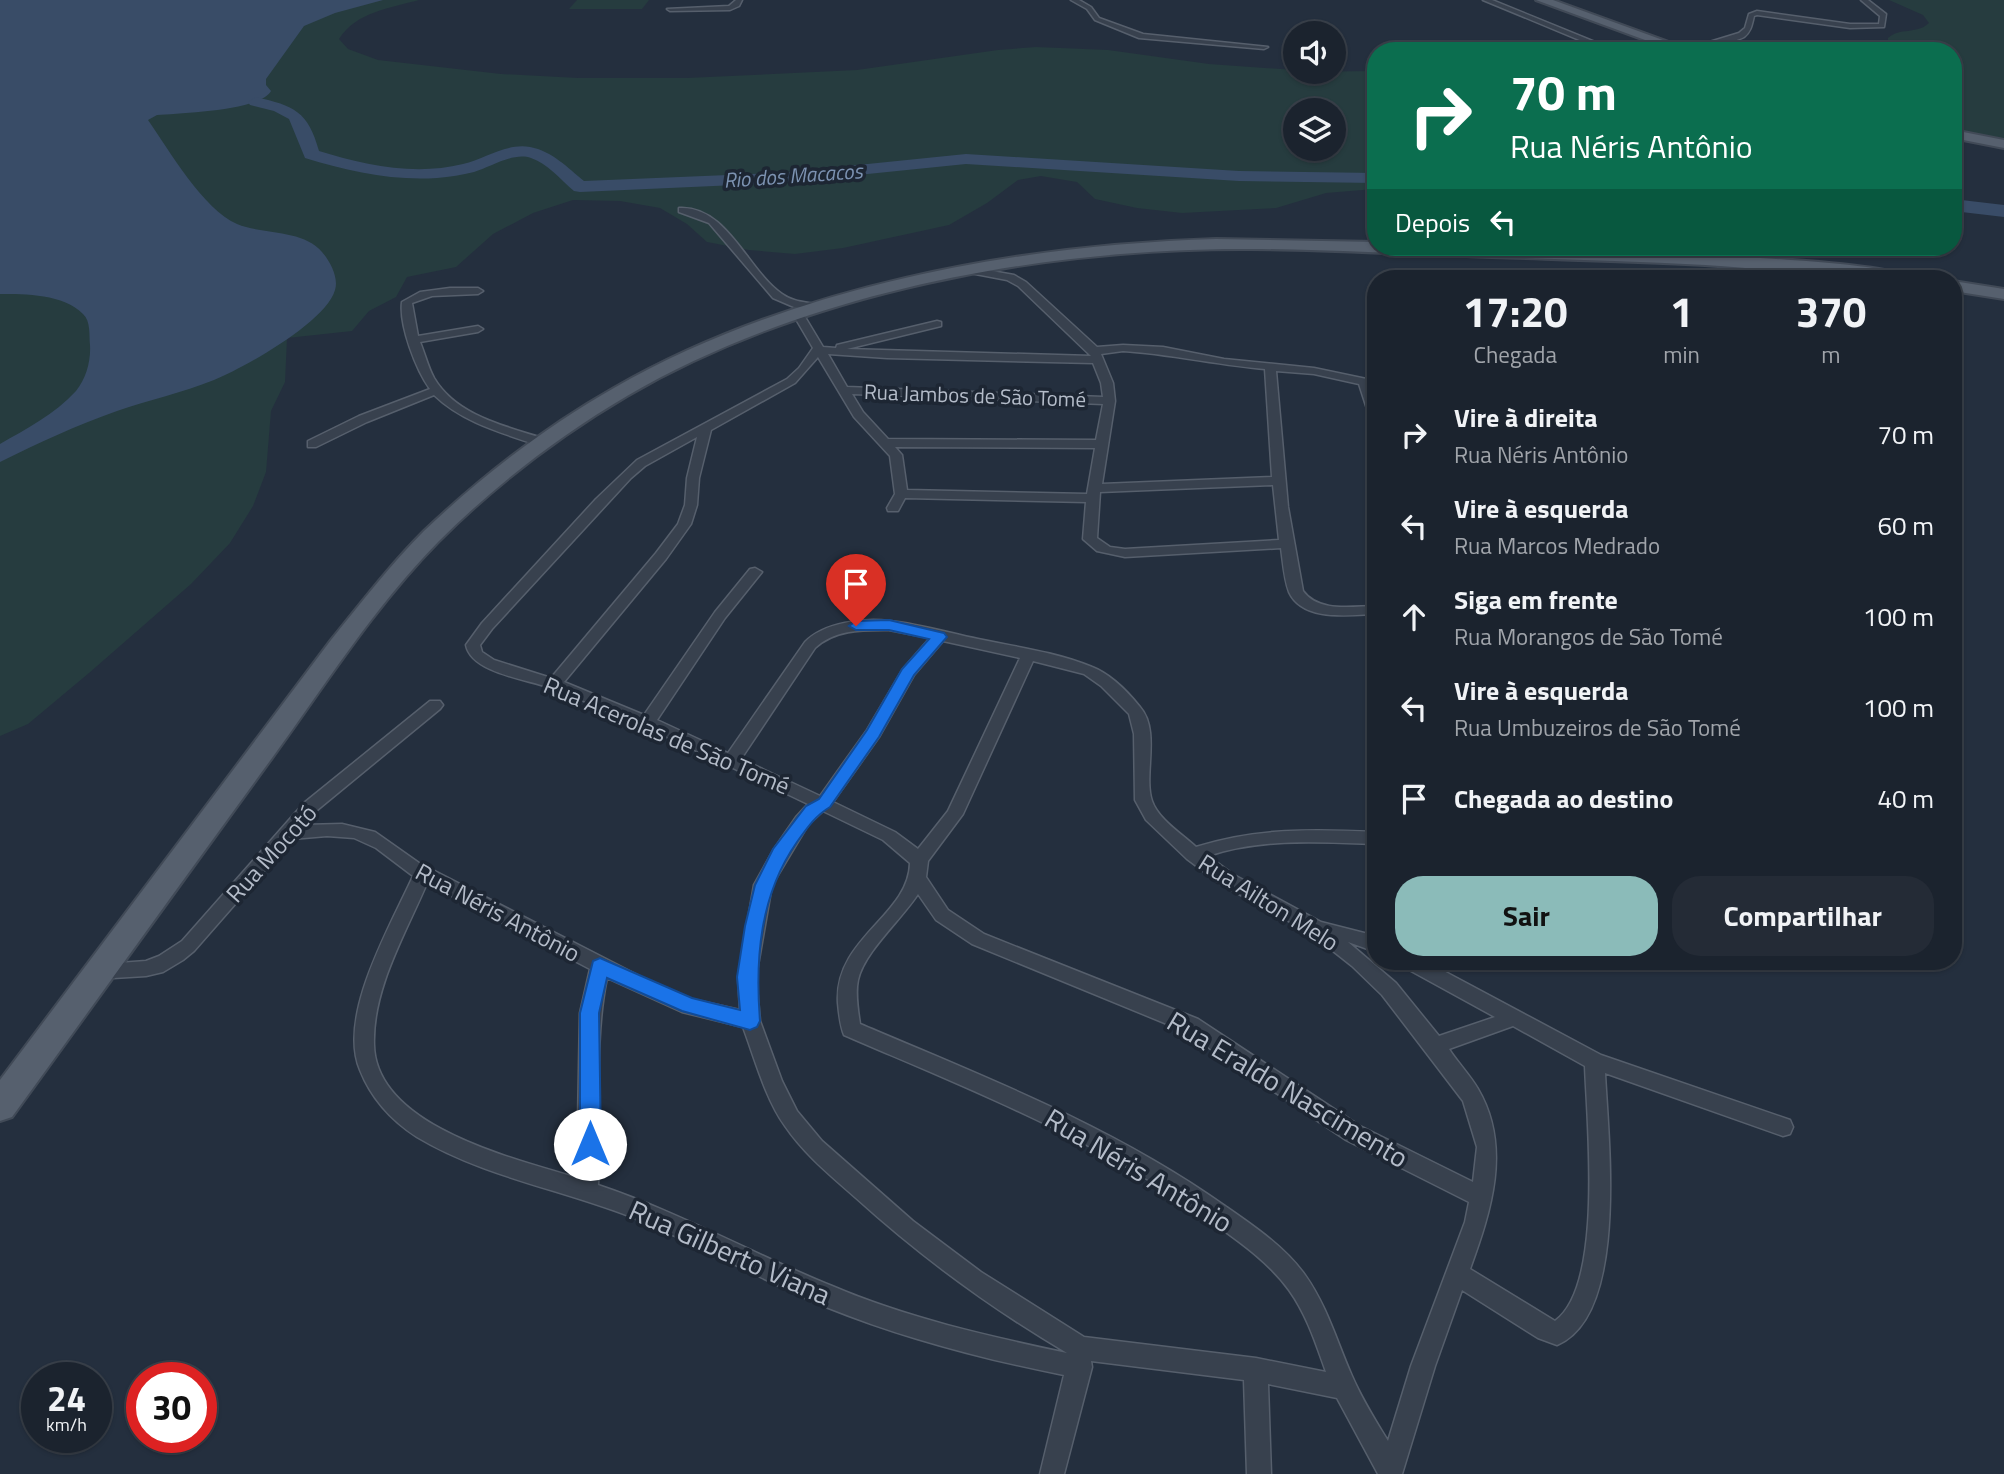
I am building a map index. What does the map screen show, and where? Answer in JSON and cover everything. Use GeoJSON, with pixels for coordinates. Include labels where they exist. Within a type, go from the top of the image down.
{"type":"FeatureCollection","features":[{"type":"Feature","properties":{"kind":"main road"},"geometry":{"type":"LineString","coordinates":[[1542,0],[1662,42]]}},
{"type":"Feature","properties":{"kind":"main road"},"geometry":{"type":"LineString","coordinates":[[1962,136],[2004,144]]}},
{"type":"Feature","properties":{"kind":"main road"},"geometry":{"type":"LineString","coordinates":[[0,1106],[385,588],[430,538],[500,475],[622,391],[708,349],[808,311],[917,280],[969,270],[1041,257],[1112,249],[1235,244],[1367,248]]}},
{"type":"Feature","properties":{"kind":"main road"},"geometry":{"type":"LineString","coordinates":[[1599,256],[1720,260],[1840,270]]}},
{"type":"Feature","properties":{"kind":"main road"},"geometry":{"type":"LineString","coordinates":[[1962,287],[2004,294]]}},
{"type":"Feature","properties":{"kind":"street"},"geometry":{"type":"LineString","coordinates":[[670,9],[727,9],[735,6],[738,0]]}},
{"type":"Feature","properties":{"kind":"street"},"geometry":{"type":"LineString","coordinates":[[1074,0],[1088,8],[1097,19],[1142,36],[1264,47]]}},
{"type":"Feature","properties":{"kind":"street"},"geometry":{"type":"LineString","coordinates":[[1486,0],[1591,42]]}},
{"type":"Feature","properties":{"kind":"street"},"geometry":{"type":"LineString","coordinates":[[1717,42],[1742,35],[1748,28],[1751,15],[1757,13],[1850,26],[1882,26],[1884,15],[1864,0]]}},
{"type":"Feature","properties":{"kind":"street"},"geometry":{"type":"LineString","coordinates":[[682,210],[712,221],[777,296],[808,311],[842,390],[858,414],[896,456],[901,494],[893,508]]}},
{"type":"Feature","properties":{"kind":"street"},"geometry":{"type":"LineString","coordinates":[[969,270],[1010,277],[1023,284],[1096,356],[1107,383],[1109,401],[1094,493],[1090,539],[1102,549],[1125,553],[1284,544]]}},
{"type":"Feature","properties":{"kind":"street"},"geometry":{"type":"LineString","coordinates":[[478,290],[430,293],[411,300],[406,308],[414,340],[429,380],[459,409],[544,443]]}},
{"type":"Feature","properties":{"kind":"street"},"geometry":{"type":"LineString","coordinates":[[554,684],[662,556],[684,524],[691,505],[693,478],[705,429],[791,381],[823,350],[937,324]]}},
{"type":"Feature","properties":{"kind":"street"},"geometry":{"type":"LineString","coordinates":[[414,340],[478,329]]}},
{"type":"Feature","properties":{"kind":"street"},"geometry":{"type":"LineString","coordinates":[[823,350],[887,355],[1096,356],[1123,348],[1163,350],[1224,362],[1314,371],[1367,382]]}},
{"type":"Feature","properties":{"kind":"street"},"geometry":{"type":"LineString","coordinates":[[1270,365],[1284,544],[1296,591],[1299,597],[1313,606],[1367,609]]}},
{"type":"Feature","properties":{"kind":"street"},"geometry":{"type":"LineString","coordinates":[[1363,381],[1367,392]]}},
{"type":"Feature","properties":{"kind":"street"},"geometry":{"type":"LineString","coordinates":[[312,444],[363,419],[437,390]]}},
{"type":"Feature","properties":{"kind":"street","name":"Rua Jambos de São Tomé"},"geometry":{"type":"LineString","coordinates":[[842,390],[1109,401]]}},
{"type":"Feature","properties":{"kind":"street","name":"Rua Acerolas de São Tomé"},"geometry":{"type":"LineString","coordinates":[[705,429],[641,463],[622,479],[528,584],[482,630],[473,645],[475,654],[489,663],[554,684],[648,723],[824,803],[889,836],[918,870]]}},
{"type":"Feature","properties":{"kind":"street"},"geometry":{"type":"LineString","coordinates":[[887,443],[1101,443]]}},
{"type":"Feature","properties":{"kind":"street"},"geometry":{"type":"LineString","coordinates":[[901,494],[1094,493],[1277,481]]}},
{"type":"Feature","properties":{"kind":"street"},"geometry":{"type":"LineString","coordinates":[[648,723],[720,615],[755,572]]}},
{"type":"Feature","properties":{"kind":"street"},"geometry":{"type":"LineString","coordinates":[[732,760],[810,645],[820,636],[856,626],[889,625],[939,637],[908,673],[873,733],[824,803],[812,810],[802,821],[764,885],[754,926],[747,977],[750,1021],[790,1117],[815,1148],[905,1228],[1080,1358],[1052,1474]]}},
{"type":"Feature","properties":{"kind":"street","name":"Rua Ailton Melo"},"geometry":{"type":"LineString","coordinates":[[939,637],[1029,654],[1089,671],[1120,693],[1136,712],[1142,734],[1143,800],[1152,816],[1193,854],[1228,880],[1315,927],[1367,968]]}},
{"type":"Feature","properties":{"kind":"street"},"geometry":{"type":"LineString","coordinates":[[918,870],[955,814],[1029,654]]}},
{"type":"Feature","properties":{"kind":"street","name":"Rua Mocotó"},"geometry":{"type":"LineString","coordinates":[[99,970],[145,971],[174,958],[188,946],[310,807],[435,705]]}},
{"type":"Feature","properties":{"kind":"street","name":"Rua Néris Antônio"},"geometry":{"type":"LineString","coordinates":[[287,833],[337,830],[370,835],[423,873],[600,966],[689,1006],[750,1021]]}},
{"type":"Feature","properties":{"kind":"street"},"geometry":{"type":"LineString","coordinates":[[1193,854],[1228,842],[1263,837],[1367,838]]}},
{"type":"Feature","properties":{"kind":"street","name":"Rua Néris Antônio"},"geometry":{"type":"LineString","coordinates":[[918,870],[850,975],[851,1029],[1044,1112],[1119,1151],[1212,1208],[1261,1246],[1294,1278],[1314,1307],[1344,1387],[1390,1472]]}},
{"type":"Feature","properties":{"kind":"street","name":"Rua Eraldo Nascimento"},"geometry":{"type":"LineString","coordinates":[[918,870],[942,915],[978,939],[1191,1025],[1353,1133],[1481,1197]]}},
{"type":"Feature","properties":{"kind":"street","name":"Rua Gilberto Viana"},"geometry":{"type":"LineString","coordinates":[[423,873],[368,1009],[362,1039],[368,1066],[378,1088],[396,1107],[430,1134],[478,1155],[586,1190],[678,1226],[831,1298],[900,1324],[989,1349],[1256,1370],[1344,1387]]}},
{"type":"Feature","properties":{"kind":"street"},"geometry":{"type":"LineString","coordinates":[[1315,927],[1367,940]]}},
{"type":"Feature","properties":{"kind":"street"},"geometry":{"type":"LineString","coordinates":[[586,1190],[590,1144],[590,1013],[600,966]]}},
{"type":"Feature","properties":{"kind":"street","name":"Rua Ailton Melo"},"geometry":{"type":"LineString","coordinates":[[1369,970],[1389,989],[1436,1046],[1471,1096],[1482,1125],[1486,1147],[1476,1222],[1423,1366],[1390,1472]]}},
{"type":"Feature","properties":{"kind":"street"},"geometry":{"type":"LineString","coordinates":[[1426,970],[1595,1061],[1783,1127]]}},
{"type":"Feature","properties":{"kind":"street"},"geometry":{"type":"LineString","coordinates":[[1436,1046],[1514,1018]]}},
{"type":"Feature","properties":{"kind":"street"},"geometry":{"type":"LineString","coordinates":[[1458,1274],[1546,1330],[1557,1334],[1571,1321],[1594,1264],[1599,1240],[1595,1061]]}},
{"type":"Feature","properties":{"kind":"street"},"geometry":{"type":"LineString","coordinates":[[1256,1370],[1259,1474]]}},
{"type":"Feature","properties":{"kind":"green space"},"geometry":{"type":"Polygon","coordinates":[[[361,0],[419,0],[385,9],[355,23],[339,39],[348,49],[378,60],[501,74],[578,78],[687,78],[857,70],[1036,47],[1108,50],[1209,64],[1283,69],[1283,84],[1346,84],[1346,71],[1367,71],[1367,190],[1326,193],[1276,208],[1182,213],[1137,208],[1095,199],[1077,182],[1041,176],[1018,180],[987,203],[949,225],[843,248],[795,254],[749,250],[707,242],[687,224],[660,208],[620,201],[573,200],[533,213],[493,234],[456,267],[407,277],[396,297],[369,311],[352,331],[287,338],[285,382],[271,411],[266,472],[253,506],[230,543],[191,584],[89,673],[28,724],[0,736],[0,95],[285,29],[361,0]]]}},
{"type":"Feature","properties":{"kind":"green space"},"geometry":{"type":"Polygon","coordinates":[[[577,0],[649,0],[642,9],[569,9],[577,0]]]}},
{"type":"Feature","properties":{"kind":"green space"},"geometry":{"type":"Polygon","coordinates":[[[1889,0],[2004,0],[2004,140],[1962,133],[1962,42],[1888,42],[1888,38],[1893,35],[1924,27],[1929,23],[1923,15],[1889,0]]]}},
{"type":"Feature","properties":{"kind":"water"},"geometry":{"type":"Polygon","coordinates":[[[0,0],[383,0],[335,13],[304,26],[266,79],[266,85],[271,91],[264,98],[236,107],[157,115],[148,120],[199,192],[224,216],[247,227],[304,239],[322,252],[331,265],[336,280],[335,290],[328,303],[301,329],[263,355],[227,374],[190,389],[102,416],[0,462],[0,444],[50,414],[76,391],[85,375],[90,351],[87,321],[75,307],[44,296],[0,294],[0,0]]]}},
{"type":"Feature","properties":{"kind":"waterway","name":"Rio dos Macacos"},"geometry":{"type":"LineString","coordinates":[[256,102],[280,108],[294,116],[304,130],[311,154],[349,165],[384,172],[439,172],[468,168],[507,154],[527,152],[547,160],[580,187],[779,178],[966,159],[1239,176],[1367,178]]}},
{"type":"Feature","properties":{"kind":"waterway","name":"Rio dos Macacos"},"geometry":{"type":"LineString","coordinates":[[1962,206],[2004,211]]}},
{"type":"Feature","properties":{"kind":"route"},"geometry":{"type":"LineString","coordinates":[[590,1144],[590,1013],[600,966],[639,986],[689,1006],[750,1021],[747,977],[754,926],[764,885],[802,821],[812,810],[824,803],[873,733],[908,673],[939,637],[889,625],[856,626]]}}]}
